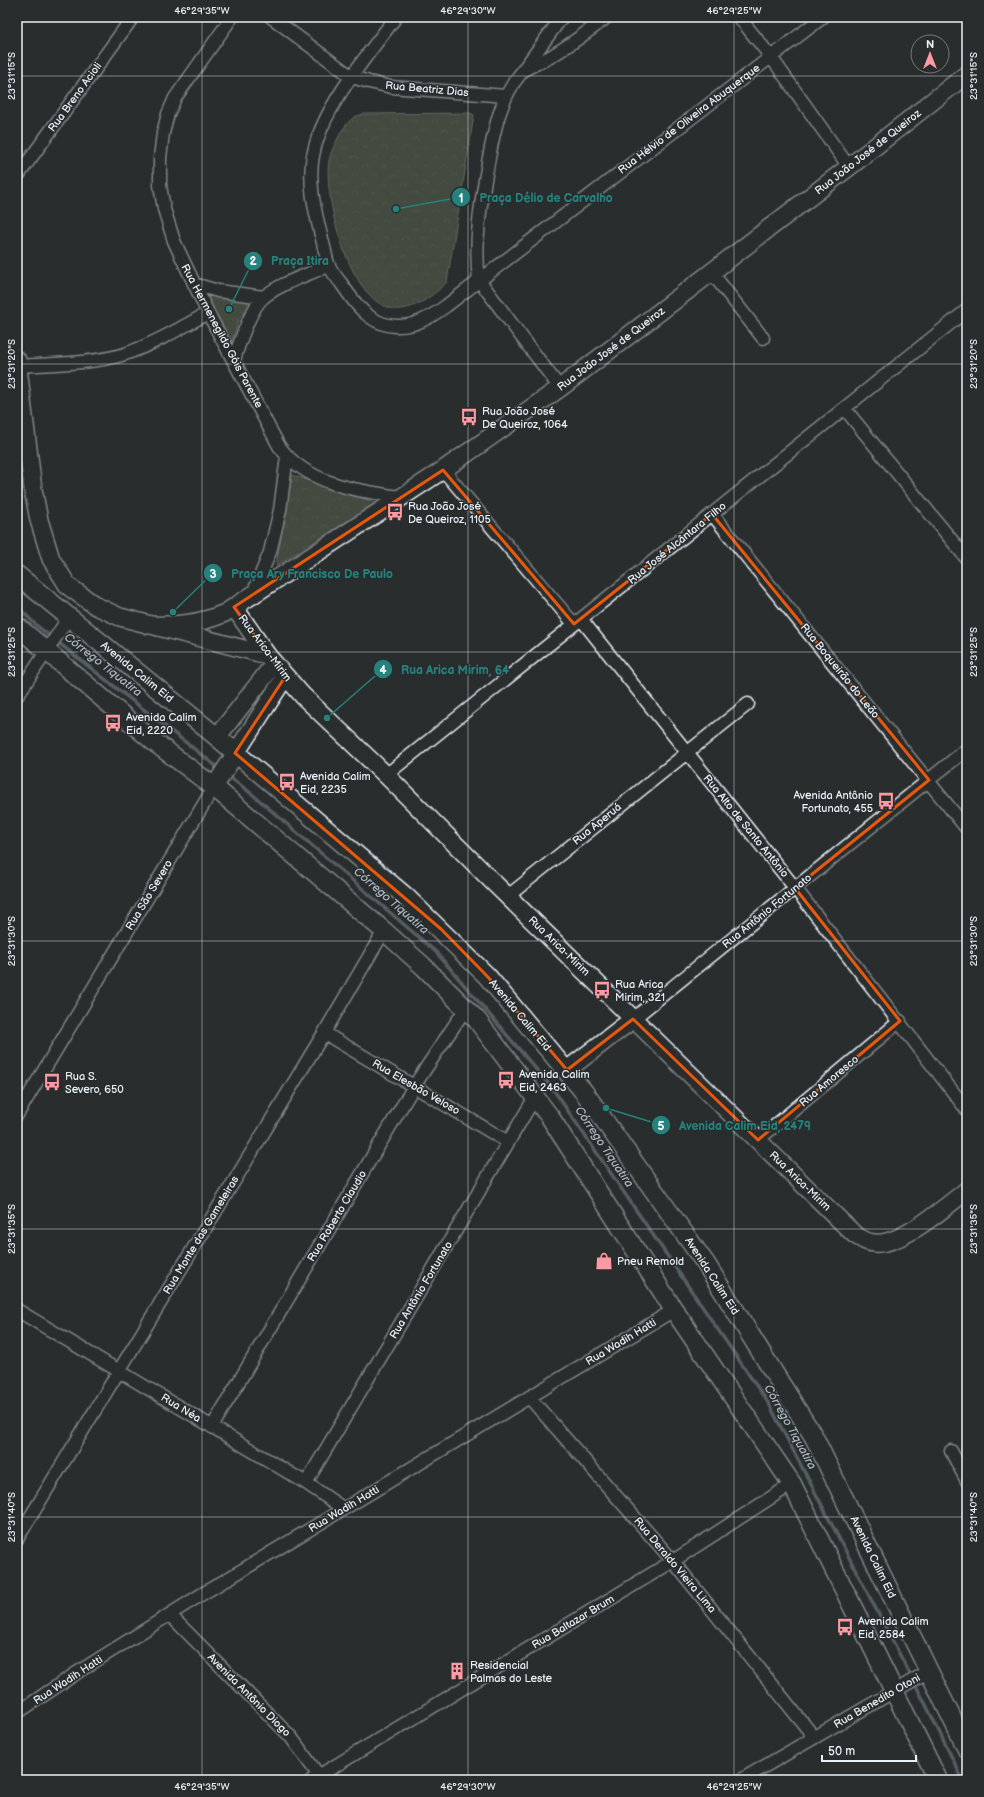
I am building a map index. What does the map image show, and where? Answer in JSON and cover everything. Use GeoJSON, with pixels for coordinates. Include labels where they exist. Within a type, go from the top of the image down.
{"type":"FeatureCollection","features":[{"type":"Feature","properties":{"kind":"main road","name":"Avenida Calim Eid"},"geometry":{"type":"LineString","coordinates":[[17,575],[217,737],[224,771],[384,931],[466,1008],[477,1020],[536,1097],[674,1310],[792,1484],[900,1688],[938,1780]]}},
{"type":"Feature","properties":{"kind":"main road","name":"Avenida Calim Eid"},"geometry":{"type":"LineString","coordinates":[[17,626],[153,741],[224,771],[405,896],[487,976],[567,1070],[706,1264],[814,1437],[925,1674],[967,1749]]}},
{"type":"Feature","properties":{"kind":"street","name":"Rua Breno Acioli"},"geometry":{"type":"LineString","coordinates":[[17,177],[133,17]]}},
{"type":"Feature","properties":{"kind":"street","name":"Rua Hermenegildo Góis Parente"},"geometry":{"type":"LineString","coordinates":[[232,17],[175,98],[162,133],[160,185],[164,209],[174,241],[208,313],[280,446],[287,456],[313,475],[341,486],[368,493],[400,497]]}},
{"type":"Feature","properties":{"kind":"street","name":"Rua Beatriz Dias"},"geometry":{"type":"LineString","coordinates":[[272,17],[352,76],[392,87],[506,96]]}},
{"type":"Feature","properties":{"kind":"street"},"geometry":{"type":"LineString","coordinates":[[234,360],[245,329],[264,297],[287,284],[329,266],[313,195],[312,164],[315,148],[321,129],[352,76],[396,17]]}},
{"type":"Feature","properties":{"kind":"street"},"geometry":{"type":"LineString","coordinates":[[560,388],[479,280],[478,233],[482,197],[496,125],[506,96],[522,71],[562,17]]}},
{"type":"Feature","properties":{"kind":"street"},"geometry":{"type":"LineString","coordinates":[[522,71],[561,51],[607,17]]}},
{"type":"Feature","properties":{"kind":"street"},"geometry":{"type":"LineString","coordinates":[[739,17],[771,57],[849,168]]}},
{"type":"Feature","properties":{"kind":"street","name":"Rua Hélvio de Oliveira Abuquerque"},"geometry":{"type":"LineString","coordinates":[[329,266],[353,301],[367,315],[382,324],[399,326],[416,323],[429,317],[446,306],[823,17]]}},
{"type":"Feature","properties":{"kind":"street","name":"Rua João José de Queiroz"},"geometry":{"type":"LineString","coordinates":[[148,625],[182,625],[198,622],[213,618],[234,607],[443,470],[560,388],[849,168],[967,74]]}},
{"type":"Feature","properties":{"kind":"street"},"geometry":{"type":"LineString","coordinates":[[712,273],[763,338]]}},
{"type":"Feature","properties":{"kind":"street"},"geometry":{"type":"LineString","coordinates":[[194,284],[218,291],[264,297]]}},
{"type":"Feature","properties":{"kind":"street","name":"Rua José Alcântara Filho"},"geometry":{"type":"LineString","coordinates":[[386,775],[967,310]]}},
{"type":"Feature","properties":{"kind":"street"},"geometry":{"type":"LineString","coordinates":[[208,313],[153,343],[124,354],[101,359],[18,363],[33,489],[45,541],[52,559],[68,586],[96,606],[120,617],[270,659],[217,737]]}},
{"type":"Feature","properties":{"kind":"street"},"geometry":{"type":"LineString","coordinates":[[845,409],[967,559]]}},
{"type":"Feature","properties":{"kind":"street"},"geometry":{"type":"LineString","coordinates":[[252,596],[270,552],[280,510],[287,456]]}},
{"type":"Feature","properties":{"kind":"street","name":"Rua Alto de Santo Antônio"},"geometry":{"type":"LineString","coordinates":[[443,470],[578,622],[686,752],[796,888],[900,1021],[967,1110]]}},
{"type":"Feature","properties":{"kind":"street","name":"Rua Boqueirão do Leão"},"geometry":{"type":"LineString","coordinates":[[712,514],[929,780],[967,829]]}},
{"type":"Feature","properties":{"kind":"street","name":"Rua Arica-Mirim"},"geometry":{"type":"LineString","coordinates":[[234,607],[270,659],[285,677],[855,1235],[870,1242],[886,1243],[899,1238],[939,1212],[967,1190]]}},
{"type":"Feature","properties":{"kind":"street"},"geometry":{"type":"LineString","coordinates":[[17,696],[68,617]]}},
{"type":"Feature","properties":{"kind":"street","name":"Rua São Severo"},"geometry":{"type":"LineString","coordinates":[[17,1115],[224,771],[285,677]]}},
{"type":"Feature","properties":{"kind":"street","name":"Rua Aperuá"},"geometry":{"type":"LineString","coordinates":[[508,896],[686,752],[748,704]]}},
{"type":"Feature","properties":{"kind":"street","name":"Rua Antônio Fortunato"},"geometry":{"type":"LineString","coordinates":[[567,1070],[633,1019],[967,750]]}},
{"type":"Feature","properties":{"kind":"street","name":"Rua Monte das Gameleiras"},"geometry":{"type":"LineString","coordinates":[[17,1539],[324,1033],[384,931]]}},
{"type":"Feature","properties":{"kind":"street","name":"Rua Roberto Claudio"},"geometry":{"type":"LineString","coordinates":[[212,1427],[414,1086],[466,1008]]}},
{"type":"Feature","properties":{"kind":"street","name":"Rua Amoresco"},"geometry":{"type":"LineString","coordinates":[[758,1140],[900,1021]]}},
{"type":"Feature","properties":{"kind":"street","name":"Rua Elesbão Veloso"},"geometry":{"type":"LineString","coordinates":[[324,1033],[508,1142]]}},
{"type":"Feature","properties":{"kind":"street","name":"Rua Antônio Fortunato"},"geometry":{"type":"LineString","coordinates":[[306,1483],[536,1097]]}},
{"type":"Feature","properties":{"kind":"street","name":"Rua Néa"},"geometry":{"type":"LineString","coordinates":[[17,1310],[306,1483],[344,1509]]}},
{"type":"Feature","properties":{"kind":"street","name":"Rua Wadih Hatti"},"geometry":{"type":"LineString","coordinates":[[17,1713],[78,1672],[170,1615],[674,1310]]}},
{"type":"Feature","properties":{"kind":"street","name":"Rua Deraldo Vieira Lima"},"geometry":{"type":"LineString","coordinates":[[529,1397],[673,1561],[814,1737]]}},
{"type":"Feature","properties":{"kind":"street"},"geometry":{"type":"LineString","coordinates":[[952,1452],[967,1481]]}},
{"type":"Feature","properties":{"kind":"street","name":"Rua Baltazar Brum"},"geometry":{"type":"LineString","coordinates":[[318,1778],[673,1561],[792,1484]]}},
{"type":"Feature","properties":{"kind":"street","name":"Avenida Antônio Diogo"},"geometry":{"type":"LineString","coordinates":[[170,1615],[291,1737],[318,1778]]}},
{"type":"Feature","properties":{"kind":"street","name":"Rua Benedito Otoni"},"geometry":{"type":"LineString","coordinates":[[741,1780],[925,1674]]}},
{"type":"Feature","properties":{"kind":"highlighted area"},"geometry":{"type":"Polygon","coordinates":[[[443,470],[574,624],[712,514],[929,780],[795,888],[900,1021],[758,1140],[633,1019],[567,1070],[487,976],[441,929],[235,753],[285,677],[234,607],[443,470]]]}},
{"type":"Feature","properties":{"kind":"green space"},"geometry":{"type":"Polygon","coordinates":[[[470,113],[474,115],[447,282],[430,297],[416,305],[401,309],[394,309],[378,302],[364,288],[352,269],[342,246],[330,198],[328,177],[331,153],[341,132],[356,116],[364,114],[470,113]]]}},
{"type":"Feature","properties":{"kind":"green space"},"geometry":{"type":"Polygon","coordinates":[[[201,290],[255,298],[239,319],[230,347],[201,290]]]}},
{"type":"Feature","properties":{"kind":"green space"},"geometry":{"type":"Polygon","coordinates":[[[292,475],[376,503],[276,566],[292,475]]]}},
{"type":"Feature","properties":{"kind":"waterway","name":"Córrego Tiquatira"},"geometry":{"type":"LineString","coordinates":[[17,606],[37,626],[221,770]]}},
{"type":"Feature","properties":{"kind":"waterway","name":"Córrego Tiquatira"},"geometry":{"type":"LineString","coordinates":[[227,775],[252,794],[436,952],[553,1089],[769,1404],[925,1703],[963,1780]]}},
{"type":"Feature","properties":{"kind":"place","name":"Praça Délio de Carvalho"},"geometry":{"type":"Point","coordinates":[396,209]}},
{"type":"Feature","properties":{"kind":"place","name":"Praça Itira"},"geometry":{"type":"Point","coordinates":[229,309]}},
{"type":"Feature","properties":{"kind":"place","name":"Rua João José De Queiroz, 1064"},"geometry":{"type":"Point","coordinates":[469,417]}},
{"type":"Feature","properties":{"kind":"place","name":"Rua João José De Queiroz, 1105"},"geometry":{"type":"Point","coordinates":[395,512]}},
{"type":"Feature","properties":{"kind":"place","name":"Praça Ary Francisco De Paulo"},"geometry":{"type":"Point","coordinates":[173,612]}},
{"type":"Feature","properties":{"kind":"place","name":"Rua Arica Mirim, 64"},"geometry":{"type":"Point","coordinates":[327,718]}},
{"type":"Feature","properties":{"kind":"place","name":"Avenida Calim Eid, 2220"},"geometry":{"type":"Point","coordinates":[113,723]}},
{"type":"Feature","properties":{"kind":"place","name":"Avenida Calim Eid, 2235"},"geometry":{"type":"Point","coordinates":[287,782]}},
{"type":"Feature","properties":{"kind":"place","name":"Avenida Antônio Fortunato, 455"},"geometry":{"type":"Point","coordinates":[886,801]}},
{"type":"Feature","properties":{"kind":"place","name":"Rua Arica Mirim, 321"},"geometry":{"type":"Point","coordinates":[602,990]}},
{"type":"Feature","properties":{"kind":"place","name":"Avenida Calim Eid, 2463"},"geometry":{"type":"Point","coordinates":[506,1080]}},
{"type":"Feature","properties":{"kind":"place","name":"Rua S. Severo, 650"},"geometry":{"type":"Point","coordinates":[52,1082]}},
{"type":"Feature","properties":{"kind":"place","name":"Avenida Calim Eid, 2479"},"geometry":{"type":"Point","coordinates":[606,1108]}},
{"type":"Feature","properties":{"kind":"place","name":"Pneu Remold"},"geometry":{"type":"Point","coordinates":[604,1261]}},
{"type":"Feature","properties":{"kind":"place","name":"Avenida Calim Eid, 2584"},"geometry":{"type":"Point","coordinates":[845,1627]}},
{"type":"Feature","properties":{"kind":"place","name":"Residencial Palmas do Leste"},"geometry":{"type":"Point","coordinates":[457,1671]}}]}
